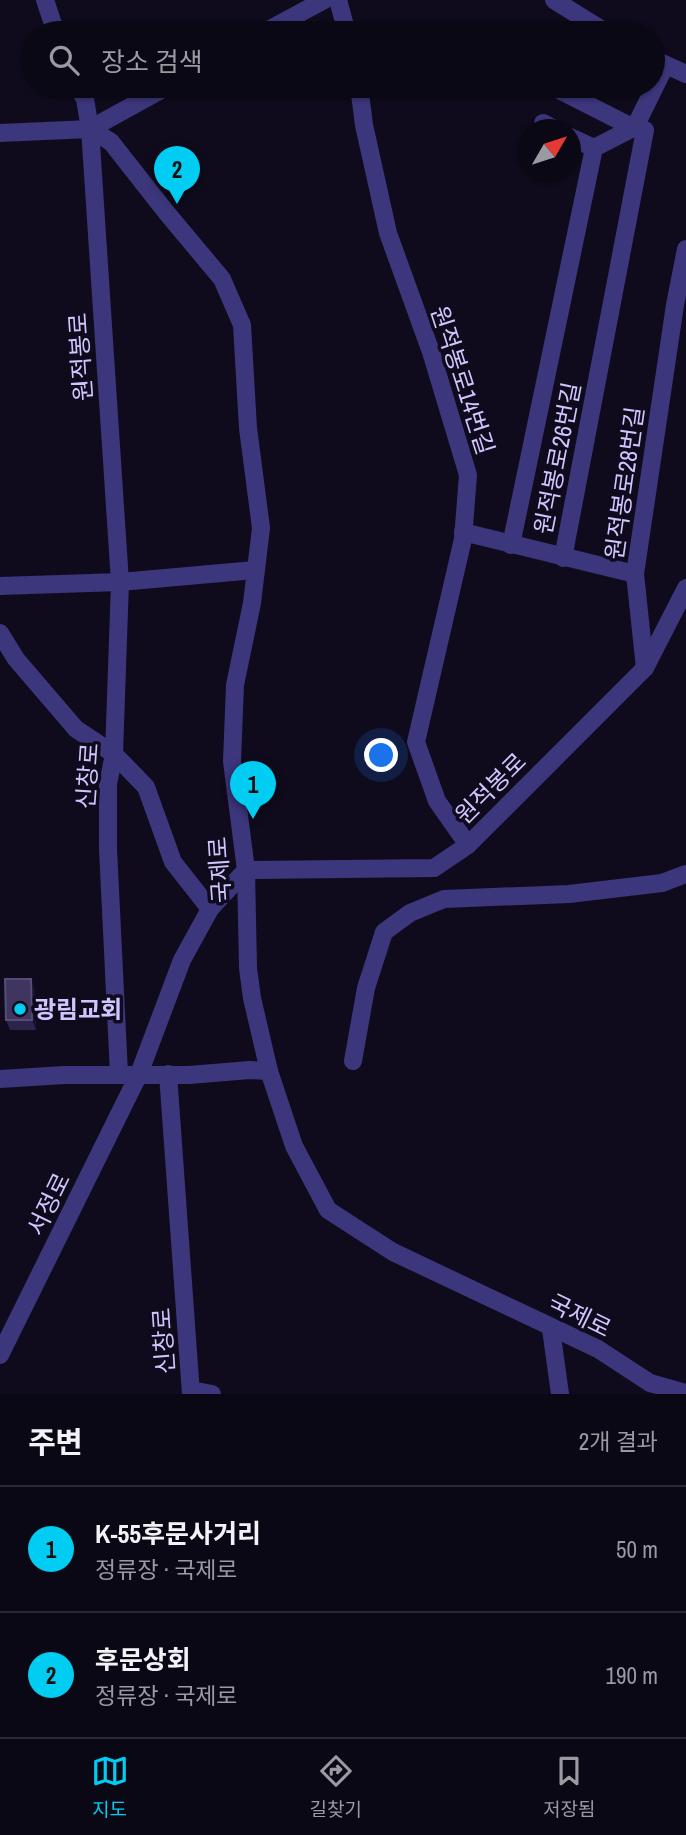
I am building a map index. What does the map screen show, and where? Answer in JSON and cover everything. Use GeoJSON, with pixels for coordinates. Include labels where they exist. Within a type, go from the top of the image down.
{"type":"FeatureCollection","features":[{"type":"Feature","properties":{"kind":"street"},"geometry":{"type":"LineString","coordinates":[[45,0],[52,21]]}},
{"type":"Feature","properties":{"kind":"street"},"geometry":{"type":"LineString","coordinates":[[285,21],[324,0]]}},
{"type":"Feature","properties":{"kind":"street"},"geometry":{"type":"LineString","coordinates":[[338,0],[343,21]]}},
{"type":"Feature","properties":{"kind":"street"},"geometry":{"type":"LineString","coordinates":[[554,0],[583,21]]}},
{"type":"Feature","properties":{"kind":"street"},"geometry":{"type":"LineString","coordinates":[[665,65],[686,74]]}},
{"type":"Feature","properties":{"kind":"street"},"geometry":{"type":"LineString","coordinates":[[84,98],[90,129]]}},
{"type":"Feature","properties":{"kind":"street"},"geometry":{"type":"LineString","coordinates":[[0,133],[90,129],[146,98]]}},
{"type":"Feature","properties":{"kind":"street","name":"원적봉로14번길"},"geometry":{"type":"LineString","coordinates":[[361,98],[388,233],[431,352],[468,475],[463,532],[416,742],[437,801],[468,845]]}},
{"type":"Feature","properties":{"kind":"street"},"geometry":{"type":"LineString","coordinates":[[575,98],[635,127]]}},
{"type":"Feature","properties":{"kind":"street"},"geometry":{"type":"LineString","coordinates":[[581,142],[594,148],[635,127],[646,98]]}},
{"type":"Feature","properties":{"kind":"street","name":"원적봉로26번길"},"geometry":{"type":"LineString","coordinates":[[594,148],[511,545],[563,558],[645,130],[635,127]]}},
{"type":"Feature","properties":{"kind":"street","name":"국제로"},"geometry":{"type":"LineString","coordinates":[[90,129],[111,142],[222,279],[242,325],[248,428],[261,528],[252,603],[235,685],[232,761],[246,870],[248,968],[269,1071],[294,1146],[328,1210],[393,1252],[598,1349],[650,1383],[686,1393]]}},
{"type":"Feature","properties":{"kind":"street","name":"원적봉로"},"geometry":{"type":"LineString","coordinates":[[90,129],[120,582]]}},
{"type":"Feature","properties":{"kind":"street","name":"원적봉로28번길"},"geometry":{"type":"LineString","coordinates":[[645,668],[635,574],[681,307],[686,249]]}},
{"type":"Feature","properties":{"kind":"street"},"geometry":{"type":"LineString","coordinates":[[463,532],[511,545]]}},
{"type":"Feature","properties":{"kind":"street"},"geometry":{"type":"LineString","coordinates":[[563,558],[635,574]]}},
{"type":"Feature","properties":{"kind":"street"},"geometry":{"type":"LineString","coordinates":[[0,586],[120,582],[254,570]]}},
{"type":"Feature","properties":{"kind":"street","name":"신창로"},"geometry":{"type":"LineString","coordinates":[[119,1074],[108,849],[108,784],[114,754],[120,582]]}},
{"type":"Feature","properties":{"kind":"street","name":"원적봉로"},"geometry":{"type":"LineString","coordinates":[[246,870],[434,868],[468,845],[645,668],[686,588]]}},
{"type":"Feature","properties":{"kind":"street"},"geometry":{"type":"LineString","coordinates":[[0,633],[16,659],[76,729],[114,754],[146,787],[173,862],[210,909]]}},
{"type":"Feature","properties":{"kind":"street"},"geometry":{"type":"LineString","coordinates":[[139,1074],[182,960],[210,909],[246,870]]}},
{"type":"Feature","properties":{"kind":"street"},"geometry":{"type":"LineString","coordinates":[[353,1061],[366,988],[384,932],[410,913],[444,900],[569,894],[662,883],[686,874]]}},
{"type":"Feature","properties":{"kind":"street"},"geometry":{"type":"LineString","coordinates":[[0,1079],[64,1074],[189,1075],[269,1071]]}},
{"type":"Feature","properties":{"kind":"street","name":"서정로"},"geometry":{"type":"LineString","coordinates":[[0,1355],[139,1074]]}},
{"type":"Feature","properties":{"kind":"street","name":"신창로"},"geometry":{"type":"LineString","coordinates":[[168,1074],[191,1392]]}},
{"type":"Feature","properties":{"kind":"street"},"geometry":{"type":"LineString","coordinates":[[551,1329],[560,1394]]}},
{"type":"Feature","properties":{"kind":"street"},"geometry":{"type":"LineString","coordinates":[[191,1392],[212,1394]]}},
{"type":"Feature","properties":{"kind":"building"},"geometry":{"type":"Polygon","coordinates":[[[5,979],[31,979],[32,1020],[6,1020],[5,979]]]}},
{"type":"Feature","properties":{"kind":"place","name":"후문상회"},"geometry":{"type":"Point","coordinates":[177,204]}},
{"type":"Feature","properties":{"kind":"place","name":"K-55후문사거리"},"geometry":{"type":"Point","coordinates":[253,819]}},
{"type":"Feature","properties":{"kind":"place","name":"광림교회"},"geometry":{"type":"Point","coordinates":[20,1009]}}]}
